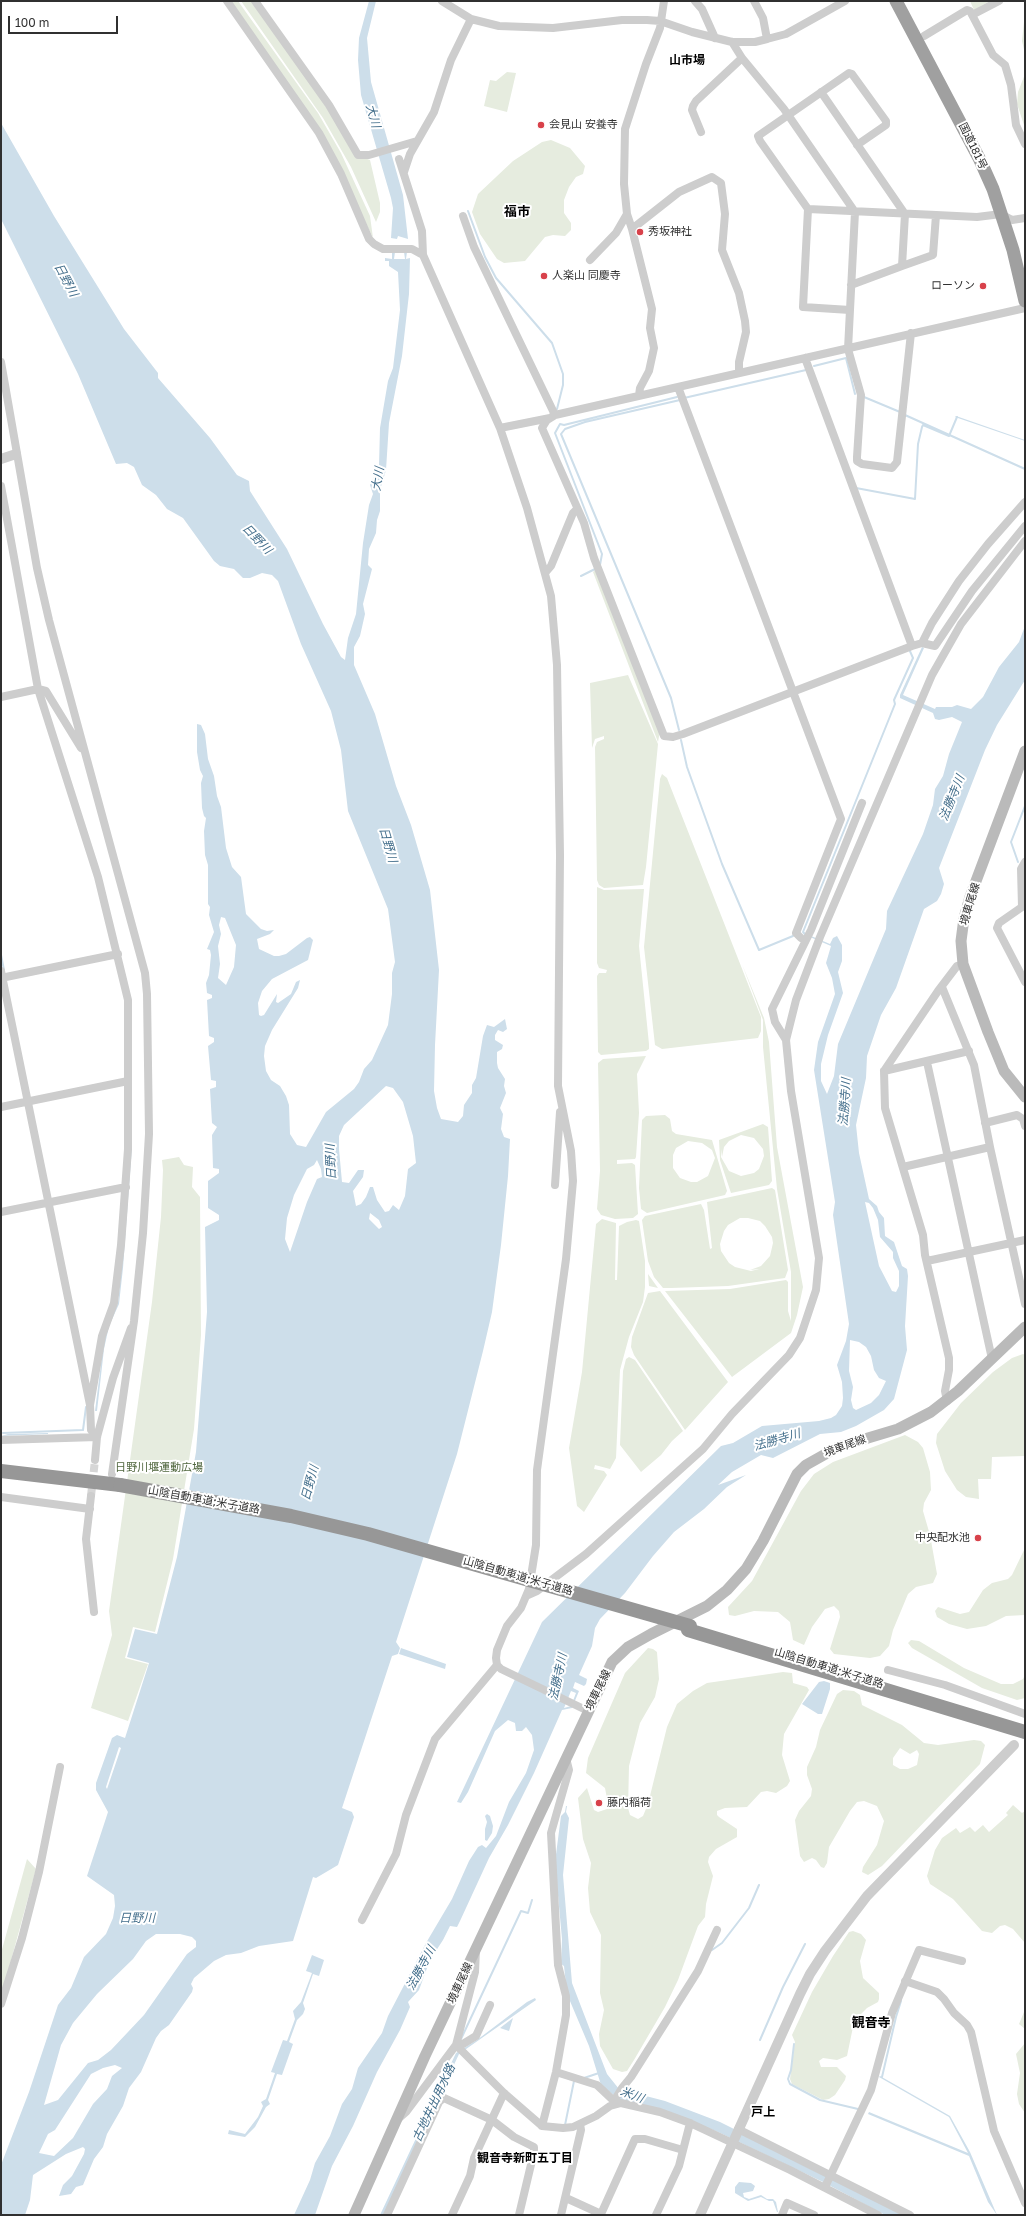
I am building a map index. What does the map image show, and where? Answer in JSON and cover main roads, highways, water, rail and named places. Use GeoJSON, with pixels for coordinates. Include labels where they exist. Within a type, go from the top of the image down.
{"type":"FeatureCollection","features":[{"type":"Feature","properties":{"kind":"highway","name":"国道181号"},"geometry":{"type":"LineString","coordinates":[[896,1],[980,160],[1006,217],[1025,265]]}},
{"type":"Feature","properties":{"kind":"highway","name":"国道181号"},"geometry":{"type":"LineString","coordinates":[[906,1],[996,174],[1025,302]]}},
{"type":"Feature","properties":{"kind":"highway","name":"山陰自動車道;米子道路"},"geometry":{"type":"LineString","coordinates":[[1,1471],[117,1483],[367,1538],[689,1628],[1025,1732]]}},
{"type":"Feature","properties":{"kind":"highway","name":"山陰自動車道;米子道路"},"geometry":{"type":"LineString","coordinates":[[1,1477],[117,1483]]}},
{"type":"Feature","properties":{"kind":"highway","name":"山陰自動車道;米子道路"},"geometry":{"type":"LineString","coordinates":[[841,1674],[1025,1727]]}},
{"type":"Feature","properties":{"kind":"highway"},"geometry":{"type":"LineString","coordinates":[[966,1709],[1025,1724]]}},
{"type":"Feature","properties":{"kind":"main road","name":"境車尾線"},"geometry":{"type":"LineString","coordinates":[[1025,751],[964,918],[961,941],[963,964],[1001,1063],[1009,1078],[1025,1098]]}},
{"type":"Feature","properties":{"kind":"main road","name":"境車尾線"},"geometry":{"type":"LineString","coordinates":[[354,2215],[476,1947],[566,1758],[584,1709],[612,1662],[628,1647],[707,1606],[732,1585],[746,1569],[763,1541],[797,1474],[806,1464],[838,1447],[898,1429],[931,1412],[947,1401],[1025,1327]]}},
{"type":"Feature","properties":{"kind":"water","name":"大川"},"geometry":{"type":"Polygon","coordinates":[[[369,1],[376,1],[367,38],[371,82],[403,195],[408,239],[398,236],[397,239],[391,238],[393,208],[391,198],[361,95],[358,60],[359,38],[369,1]]]}},
{"type":"Feature","properties":{"kind":"water"},"geometry":{"type":"Polygon","coordinates":[[[1,123],[54,216],[124,329],[158,373],[158,378],[210,438],[237,475],[249,481],[250,491],[287,549],[323,624],[341,657],[345,660],[348,638],[356,614],[363,543],[369,505],[373,494],[370,485],[379,466],[380,428],[388,381],[393,368],[400,310],[398,272],[389,266],[389,261],[385,261],[385,258],[392,259],[392,252],[395,252],[394,259],[405,259],[404,252],[407,252],[406,259],[410,258],[409,294],[402,356],[389,423],[386,470],[380,490],[380,511],[377,520],[376,533],[369,549],[368,565],[372,569],[363,604],[365,614],[360,636],[354,647],[354,665],[375,714],[396,786],[411,825],[430,890],[439,970],[434,1091],[437,1108],[441,1119],[458,1122],[463,1116],[464,1105],[472,1093],[472,1085],[476,1078],[483,1036],[487,1025],[494,1027],[505,1019],[507,1029],[503,1032],[498,1030],[495,1035],[495,1040],[503,1045],[502,1049],[497,1052],[498,1068],[505,1079],[504,1086],[506,1093],[500,1108],[503,1114],[501,1129],[504,1137],[510,1139],[501,1245],[492,1312],[483,1351],[457,1454],[396,1642],[400,1648],[398,1654],[392,1656],[342,1808],[352,1812],[354,1817],[338,1865],[316,1878],[313,1877],[293,1941],[259,1946],[241,1953],[226,1955],[214,1961],[194,1978],[191,1984],[193,1988],[192,1992],[169,2025],[161,2031],[156,2038],[141,2072],[129,2088],[123,2106],[107,2134],[103,2147],[94,2159],[83,2185],[76,2187],[71,2194],[59,2196],[63,2185],[72,2176],[84,2154],[85,2149],[83,2147],[66,2154],[33,2175],[30,2200],[25,2215],[1,2215],[1,2165],[29,2092],[58,2005],[71,1988],[84,1957],[106,1934],[113,1918],[115,1906],[114,1895],[87,1876],[108,1812],[96,1790],[96,1783],[112,1738],[117,1735],[125,1738],[149,1663],[127,1657],[135,1629],[157,1634],[177,1557],[196,1452],[207,1312],[205,1227],[219,1220],[219,1215],[208,1208],[208,1181],[219,1173],[219,1169],[213,1168],[212,1135],[217,1127],[212,1123],[210,1089],[216,1087],[216,1081],[211,1080],[208,1046],[214,1042],[214,1038],[209,1036],[207,1000],[212,998],[212,995],[207,993],[206,983],[209,975],[211,955],[210,950],[207,949],[214,932],[209,915],[210,907],[208,904],[208,865],[205,855],[204,831],[206,818],[202,808],[201,783],[203,776],[200,770],[197,752],[197,724],[201,725],[205,734],[208,759],[214,776],[217,796],[221,807],[226,848],[232,867],[241,877],[246,914],[261,929],[267,931],[274,930],[270,934],[257,939],[259,949],[274,956],[279,956],[286,954],[307,938],[310,937],[313,940],[308,960],[272,979],[262,991],[258,1003],[259,1015],[264,1015],[277,994],[276,1002],[278,1003],[291,994],[296,982],[300,980],[298,988],[272,1030],[265,1046],[264,1056],[266,1071],[271,1080],[280,1086],[286,1096],[289,1105],[290,1134],[297,1145],[306,1147],[326,1112],[354,1089],[359,1082],[364,1069],[372,1060],[388,1025],[392,994],[392,973],[395,962],[388,909],[348,811],[341,750],[331,711],[301,644],[278,581],[272,575],[262,573],[250,578],[243,578],[234,569],[220,566],[214,561],[183,518],[167,509],[156,495],[142,485],[134,467],[127,463],[116,464],[78,374],[1,219],[1,123]],[[221,917],[219,925],[221,934],[218,946],[220,964],[218,978],[226,985],[234,967],[236,945],[225,918],[221,917]],[[386,1086],[344,1125],[339,1136],[342,1182],[349,1183],[358,1170],[364,1170],[363,1177],[353,1191],[356,1206],[361,1204],[370,1187],[373,1187],[377,1200],[385,1212],[389,1211],[393,1205],[399,1210],[405,1196],[408,1169],[416,1163],[413,1136],[403,1102],[393,1088],[386,1086]],[[317,1160],[314,1165],[307,1169],[294,1195],[287,1218],[285,1239],[290,1252],[307,1202],[317,1179],[322,1177],[321,1169],[317,1160]],[[370,1213],[369,1219],[379,1229],[382,1227],[379,1220],[370,1213]],[[119,1747],[106,1787],[107,1789],[121,1748],[119,1747]],[[156,1934],[146,1941],[133,1959],[97,1994],[73,2023],[61,2045],[44,2105],[58,2100],[88,2063],[98,2060],[111,2050],[144,2015],[187,1954],[196,1947],[196,1941],[192,1937],[180,1934],[156,1934]],[[115,2065],[103,2068],[91,2074],[55,2130],[48,2134],[39,2153],[54,2156],[73,2138],[93,2104],[107,2089],[112,2076],[122,2068],[115,2065]]]}},
{"type":"Feature","properties":{"kind":"water"},"geometry":{"type":"Polygon","coordinates":[[[956,416],[1025,440],[1025,441],[955,417],[956,416]]]}},
{"type":"Feature","properties":{"kind":"water","name":"法勝寺川"},"geometry":{"type":"Polygon","coordinates":[[[1025,626],[1025,680],[997,725],[985,750],[939,868],[944,884],[941,894],[937,901],[924,909],[896,988],[881,1015],[867,1056],[866,1078],[856,1125],[859,1153],[869,1199],[877,1206],[879,1212],[884,1218],[885,1236],[894,1242],[902,1266],[907,1269],[908,1276],[905,1326],[907,1350],[894,1399],[884,1410],[856,1426],[841,1432],[820,1434],[773,1458],[761,1455],[732,1472],[718,1485],[746,1475],[727,1487],[704,1509],[674,1532],[653,1556],[625,1593],[600,1619],[595,1628],[592,1646],[579,1675],[587,1679],[586,1684],[584,1686],[575,1682],[573,1688],[579,1691],[572,1708],[562,1710],[534,1773],[508,1825],[489,1858],[457,1927],[450,1926],[430,1960],[419,1990],[408,2002],[410,2007],[400,2030],[377,2072],[353,2126],[332,2166],[315,2215],[294,2215],[310,2180],[315,2163],[330,2136],[342,2104],[352,2089],[358,2068],[382,2033],[388,2016],[426,1943],[452,1899],[469,1861],[478,1847],[482,1845],[486,1848],[496,1836],[509,1802],[526,1773],[534,1750],[532,1735],[526,1727],[522,1731],[516,1731],[515,1723],[508,1720],[495,1731],[468,1792],[461,1803],[457,1802],[542,1622],[721,1446],[733,1443],[762,1426],[819,1421],[831,1418],[836,1415],[842,1406],[842,1382],[837,1365],[846,1341],[849,1324],[833,1215],[835,1202],[814,1070],[818,1042],[835,994],[832,978],[826,963],[831,946],[803,934],[804,933],[830,944],[833,938],[837,936],[842,945],[842,961],[838,972],[843,993],[828,1035],[821,1064],[821,1081],[827,1094],[834,1076],[838,1044],[886,929],[887,911],[923,834],[933,805],[935,789],[943,776],[949,754],[962,722],[952,717],[939,720],[935,719],[933,713],[900,698],[900,695],[922,647],[924,648],[903,695],[935,709],[936,707],[952,707],[957,705],[971,709],[983,697],[999,667],[1019,642],[1025,626]],[[865,1202],[879,1266],[892,1291],[896,1292],[899,1286],[899,1271],[893,1258],[893,1252],[880,1237],[878,1220],[873,1208],[869,1203],[865,1202]],[[850,1340],[849,1371],[853,1387],[851,1400],[853,1408],[856,1410],[871,1403],[879,1395],[886,1381],[879,1378],[874,1370],[871,1356],[866,1347],[859,1342],[850,1340]],[[571,1691],[564,1708],[571,1706],[576,1693],[571,1691]]]}},
{"type":"Feature","properties":{"kind":"water"},"geometry":{"type":"Polygon","coordinates":[[[131,1069],[132,1147],[123,1268],[119,1304],[109,1326],[104,1349],[97,1411],[95,1411],[107,1326],[118,1303],[125,1234],[131,1146],[131,1069]]]}},
{"type":"Feature","properties":{"kind":"water"},"geometry":{"type":"Polygon","coordinates":[[[8,1434],[48,1434],[1,1436],[8,1434]]]}},
{"type":"Feature","properties":{"kind":"water"},"geometry":{"type":"Polygon","coordinates":[[[401,1648],[446,1664],[445,1669],[399,1654],[401,1648]]]}},
{"type":"Feature","properties":{"kind":"water"},"geometry":{"type":"Polygon","coordinates":[[[824,1681],[830,1683],[830,1689],[822,1714],[818,1714],[802,1704],[819,1682],[824,1681]]]}},
{"type":"Feature","properties":{"kind":"water","name":"米川"},"geometry":{"type":"Polygon","coordinates":[[[566,1806],[566,1812],[569,1818],[563,1875],[572,1983],[607,2074],[619,2089],[665,2101],[720,2122],[906,2215],[885,2215],[823,2182],[718,2132],[699,2124],[620,2100],[601,2085],[589,2046],[567,1994],[564,1966],[561,1964],[562,1939],[555,1862],[561,1816],[565,1812],[566,1806]]]}},
{"type":"Feature","properties":{"kind":"water"},"geometry":{"type":"Polygon","coordinates":[[[487,1814],[490,1816],[493,1826],[492,1833],[487,1841],[485,1840],[485,1829],[487,1822],[485,1816],[487,1814]]]}},
{"type":"Feature","properties":{"kind":"water"},"geometry":{"type":"Polygon","coordinates":[[[312,1955],[324,1960],[319,1976],[313,1974],[303,2003],[305,2009],[303,2014],[297,2020],[289,2042],[293,2044],[282,2075],[277,2074],[268,2100],[270,2104],[266,2107],[255,2127],[245,2137],[228,2134],[229,2130],[245,2134],[258,2117],[263,2106],[261,2102],[266,2099],[275,2073],[271,2072],[283,2040],[287,2041],[295,2019],[293,2011],[301,2002],[312,1973],[306,1971],[312,1955]]]}},
{"type":"Feature","properties":{"kind":"water","name":"古地井出用水路"},"geometry":{"type":"Polygon","coordinates":[[[535,1998],[536,2000],[459,2054],[384,2215],[380,2215],[456,2053],[477,2040],[527,2002],[535,1998]]]}},
{"type":"Feature","properties":{"kind":"water"},"geometry":{"type":"Polygon","coordinates":[[[513,2018],[509,2031],[500,2028],[513,2018]]]}},
{"type":"Feature","properties":{"kind":"water"},"geometry":{"type":"Polygon","coordinates":[[[880,2076],[950,2116],[970,2152],[997,2215],[988,2202],[969,2156],[868,2114],[869,2112],[968,2153],[949,2117],[879,2077],[880,2076]]]}},
{"type":"Feature","properties":{"kind":"water"},"geometry":{"type":"Polygon","coordinates":[[[739,2182],[751,2183],[755,2186],[753,2191],[743,2193],[744,2197],[749,2199],[761,2195],[767,2199],[773,2199],[776,2202],[778,2212],[773,2201],[769,2201],[761,2197],[748,2201],[735,2193],[735,2187],[739,2182]]]}},
{"type":"Feature","properties":{"kind":"waterway"},"geometry":{"type":"LineString","coordinates":[[468,211],[485,257],[496,278],[552,343],[563,374],[563,385],[557,409]]}},
{"type":"Feature","properties":{"kind":"waterway"},"geometry":{"type":"LineString","coordinates":[[814,366],[846,358],[855,394]]}},
{"type":"Feature","properties":{"kind":"waterway"},"geometry":{"type":"LineString","coordinates":[[684,398],[806,370]]}},
{"type":"Feature","properties":{"kind":"waterway"},"geometry":{"type":"LineString","coordinates":[[600,565],[602,554],[555,433],[560,424],[564,425],[677,397]]}},
{"type":"Feature","properties":{"kind":"waterway"},"geometry":{"type":"LineString","coordinates":[[864,397],[900,412]]}},
{"type":"Feature","properties":{"kind":"waterway"},"geometry":{"type":"LineString","coordinates":[[679,730],[671,698],[561,434],[565,429],[585,422],[680,400]]}},
{"type":"Feature","properties":{"kind":"waterway"},"geometry":{"type":"LineString","coordinates":[[905,415],[1025,469]]}},
{"type":"Feature","properties":{"kind":"waterway"},"geometry":{"type":"LineString","coordinates":[[856,488],[915,499],[918,444],[923,425],[949,436],[957,417]]}},
{"type":"Feature","properties":{"kind":"waterway"},"geometry":{"type":"LineString","coordinates":[[581,576],[595,569]]}},
{"type":"Feature","properties":{"kind":"waterway"},"geometry":{"type":"LineString","coordinates":[[805,934],[803,932],[895,704],[894,700],[913,658],[909,649]]}},
{"type":"Feature","properties":{"kind":"waterway"},"geometry":{"type":"LineString","coordinates":[[681,740],[687,767],[722,864],[759,950],[793,936]]}},
{"type":"Feature","properties":{"kind":"waterway"},"geometry":{"type":"LineString","coordinates":[[1018,862],[1011,842],[1025,806]]}},
{"type":"Feature","properties":{"kind":"waterway"},"geometry":{"type":"LineString","coordinates":[[1,955],[4,970]]}},
{"type":"Feature","properties":{"kind":"waterway"},"geometry":{"type":"LineString","coordinates":[[3,1433],[83,1430],[86,1407]]}},
{"type":"Feature","properties":{"kind":"waterway"},"geometry":{"type":"LineString","coordinates":[[712,1950],[722,1943],[749,1908],[759,1885]]}},
{"type":"Feature","properties":{"kind":"waterway"},"geometry":{"type":"LineString","coordinates":[[461,2039],[521,1911],[528,1913],[532,1900]]}},
{"type":"Feature","properties":{"kind":"waterway"},"geometry":{"type":"LineString","coordinates":[[760,2040],[783,1987],[805,1944]]}},
{"type":"Feature","properties":{"kind":"waterway"},"geometry":{"type":"LineString","coordinates":[[882,2077],[901,2001]]}},
{"type":"Feature","properties":{"kind":"waterway"},"geometry":{"type":"LineString","coordinates":[[794,2044],[791,2070],[788,2079],[790,2084],[820,2100],[858,2109]]}},
{"type":"Feature","properties":{"kind":"waterway"},"geometry":{"type":"LineString","coordinates":[[584,2078],[599,2073]]}},
{"type":"Feature","properties":{"kind":"waterway"},"geometry":{"type":"LineString","coordinates":[[565,2125],[574,2081]]}},
{"type":"Feature","properties":{"kind":"tunnel"},"geometry":{"type":"LineString","coordinates":[[91,1496],[95,1460]]}},
{"type":"Feature","properties":{"kind":"place","name":"会見山 安養寺"},"geometry":{"type":"Point","coordinates":[541,125]}},
{"type":"Feature","properties":{"kind":"place","name":"秀坂神社"},"geometry":{"type":"Point","coordinates":[640,232]}},
{"type":"Feature","properties":{"kind":"place","name":"人楽山 同慶寺"},"geometry":{"type":"Point","coordinates":[544,276]}},
{"type":"Feature","properties":{"kind":"place","name":"ローソン"},"geometry":{"type":"Point","coordinates":[983,286]}},
{"type":"Feature","properties":{"kind":"place","name":"中央配水池"},"geometry":{"type":"Point","coordinates":[978,1538]}},
{"type":"Feature","properties":{"kind":"place","name":"藤内稲荷"},"geometry":{"type":"Point","coordinates":[599,1803]}},
{"type":"Feature","properties":{"kind":"district","name":"山市場"},"geometry":{"type":"Point","coordinates":[687,60]}},
{"type":"Feature","properties":{"kind":"district","name":"福市"},"geometry":{"type":"Point","coordinates":[517,212]}},
{"type":"Feature","properties":{"kind":"district","name":"観音寺"},"geometry":{"type":"Point","coordinates":[871,2023]}},
{"type":"Feature","properties":{"kind":"district","name":"戸上"},"geometry":{"type":"Point","coordinates":[763,2112]}},
{"type":"Feature","properties":{"kind":"district","name":"観音寺新町五丁目"},"geometry":{"type":"Point","coordinates":[525,2158]}},
{"type":"Feature","properties":{"kind":"water label","name":"日野川"},"geometry":{"type":"Point","coordinates":[66,280]}},
{"type":"Feature","properties":{"kind":"water label","name":"日野川"},"geometry":{"type":"Point","coordinates":[257,539]}},
{"type":"Feature","properties":{"kind":"water label","name":"日野川"},"geometry":{"type":"Point","coordinates":[388,845]}},
{"type":"Feature","properties":{"kind":"water label","name":"日野川"},"geometry":{"type":"Point","coordinates":[331,1162]}},
{"type":"Feature","properties":{"kind":"water label","name":"日野川"},"geometry":{"type":"Point","coordinates":[310,1483]}},
{"type":"Feature","properties":{"kind":"water label","name":"日野川"},"geometry":{"type":"Point","coordinates":[137,1918]}},
{"type":"Feature","properties":{"kind":"park label","name":"日野川堰運動広場"},"geometry":{"type":"Point","coordinates":[159,1468]}}]}
